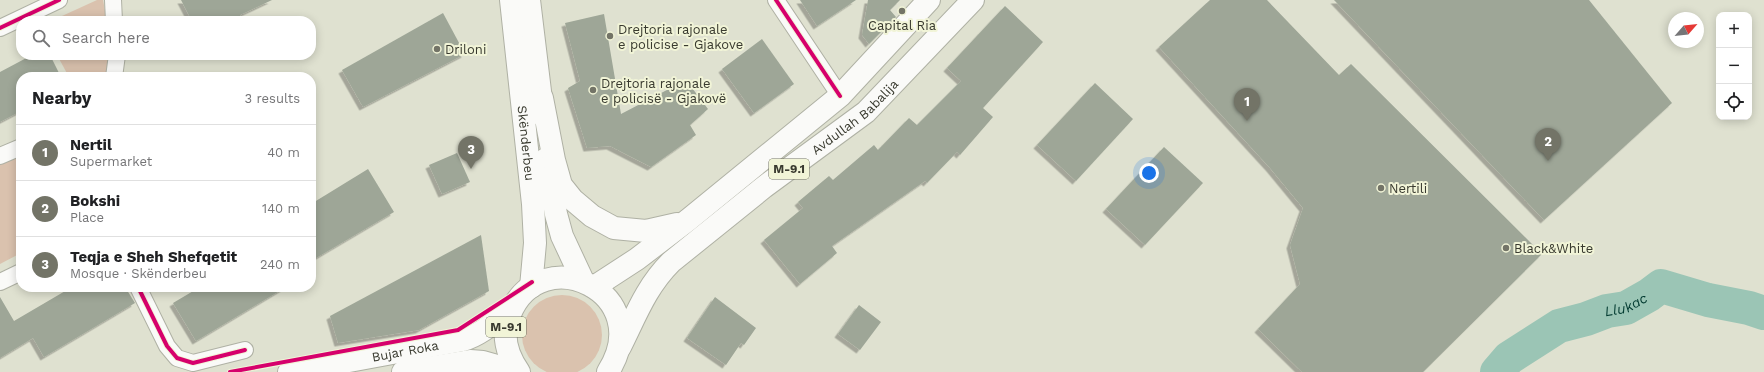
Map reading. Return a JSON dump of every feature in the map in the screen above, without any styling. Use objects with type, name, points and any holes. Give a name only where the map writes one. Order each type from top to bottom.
[{"type":"main road","name":"Skënderbeu","points":[[511,0],[534,204],[535,243],[531,287]]},
{"type":"main road","name":"Skënderbeu","points":[[529,0],[542,98],[546,152],[556,214],[562,236],[589,284]]},
{"type":"main road","name":"Avdullah Babalija","points":[[589,284],[637,259],[688,220],[840,96],[929,0]]},
{"type":"main road","name":"Avdullah Babalija","points":[[620,347],[648,290],[659,274],[671,262],[764,188],[866,112],[973,0]]},
{"type":"main road","points":[[542,98],[554,160],[561,185],[572,200],[592,216],[614,228],[646,231],[665,228],[688,220]]},
{"type":"main road","name":"M-9.1","points":[[518,372],[512,362],[506,341],[508,318],[512,308],[531,287],[543,281],[556,278],[570,278],[589,284],[605,296],[613,307],[619,320],[621,333],[620,347],[608,372]]},
{"type":"main road","name":"Bujar Roka","points":[[289,372],[474,337],[486,330],[512,308]]},
{"type":"main road","name":"Bujar Roka","points":[[403,372],[470,361],[483,362],[518,372]]},
{"type":"street","points":[[26,16],[60,0]]},
{"type":"street","points":[[113,0],[114,16]]},
{"type":"street","points":[[776,0],[840,96]]},
{"type":"street","points":[[0,28],[16,21]]},
{"type":"street","points":[[115,72],[116,60]]},
{"type":"street","points":[[0,156],[16,149]]},
{"type":"street","points":[[0,282],[16,274]]},
{"type":"street","points":[[140,292],[167,346],[177,358],[193,363],[245,350]]},
{"type":"shaded area","points":[[97,0],[103,0],[106,16],[62,16]]},
{"type":"shaded area","points":[[60,60],[109,60],[107,72],[66,72]]},
{"type":"shaded area","points":[[16,157],[16,256],[0,264],[0,165]]},
{"type":"shaded area","points":[[554,295],[570,295],[584,301],[596,313],[602,327],[602,343],[596,357],[584,369],[575,373],[549,373],[540,369],[528,357],[522,343],[522,327],[528,313],[540,301]]},
{"type":"building","points":[[181,0],[272,0],[240,16],[189,16]]},
{"type":"building","points":[[800,0],[856,0],[817,26]]},
{"type":"building","points":[[868,0],[900,0],[890,10],[896,17],[869,44],[862,35]]},
{"type":"building","name":"Nertili","points":[[1210,0],[1267,0],[1339,75],[1351,64],[1542,254],[1423,372],[1302,372],[1258,329],[1300,284],[1290,245],[1303,208],[1270,168],[1159,47]]},
{"type":"building","points":[[1334,0],[1589,0],[1672,103],[1544,220]]},
{"type":"building","points":[[1005,6],[1043,42],[983,108],[993,117],[960,155],[957,152],[927,183],[925,181],[832,246],[837,253],[800,284],[764,240],[803,208],[798,202],[829,176],[833,180],[874,145],[878,150],[909,118],[917,125],[961,81],[947,68]]},
{"type":"building","points":[[443,13],[465,54],[363,107],[342,70]]},
{"type":"building","name":"Drejtoria rajonale e policisë - Gjakovë","points":[[604,14],[621,114],[686,80],[708,109],[690,125],[696,135],[651,167],[610,146],[587,148],[568,88],[580,81],[565,23]]},
{"type":"building","points":[[762,39],[794,84],[754,113],[722,69]]},
{"type":"building","points":[[23,60],[52,60],[58,72],[16,72],[16,114],[0,122],[0,72]]},
{"type":"building","points":[[1095,83],[1133,119],[1076,181],[1037,145]]},
{"type":"building","points":[[1164,147],[1203,183],[1145,245],[1106,209]]},
{"type":"building","points":[[457,153],[470,182],[442,194],[429,165]]},
{"type":"building","points":[[368,169],[394,212],[316,258],[316,201]]},
{"type":"building","points":[[481,235],[489,291],[419,330],[338,343],[330,316]]},
{"type":"building","points":[[63,292],[128,292],[135,303],[44,357],[33,338],[0,358],[0,297],[14,321]]},
{"type":"building","points":[[192,292],[278,292],[196,341],[173,303]]},
{"type":"building","points":[[715,297],[756,328],[744,345],[741,343],[726,365],[687,338]]},
{"type":"building","points":[[859,305],[881,322],[860,350],[838,334]]},
{"type":"waterway","name":"Llukac","points":[[1497,372],[1509,358],[1559,326],[1586,319],[1607,311],[1626,308],[1649,295],[1661,286],[1708,300],[1749,308],[1764,313]]},
{"type":"cycle path","points":[[25,16],[59,0]]},
{"type":"cycle path","points":[[776,0],[840,96]]},
{"type":"cycle path","points":[[0,28],[16,20]]},
{"type":"cycle path","points":[[230,372],[458,330],[532,282]]},
{"type":"cycle path","points":[[140,292],[167,346],[177,358],[193,363],[245,350]]},
{"type":"place","name":"Capital Ria","points":[[902,11]]},
{"type":"place","name":"Drejtoria rajonale e policise - Gjakove","points":[[610,36]]},
{"type":"place","name":"Driloni","points":[[437,49]]},
{"type":"place","name":"Drejtoria rajonale e policisë - Gjakovë","points":[[593,90]]},
{"type":"place","name":"Nertil","points":[[1247,121]]},
{"type":"place","name":"Bokshi","points":[[1548,161]]},
{"type":"place","name":"Teqja e Sheh Shefqetit","points":[[471,169]]},
{"type":"place","name":"Nertili","points":[[1381,188]]},
{"type":"place","name":"Black&White","points":[[1506,248]]}]
